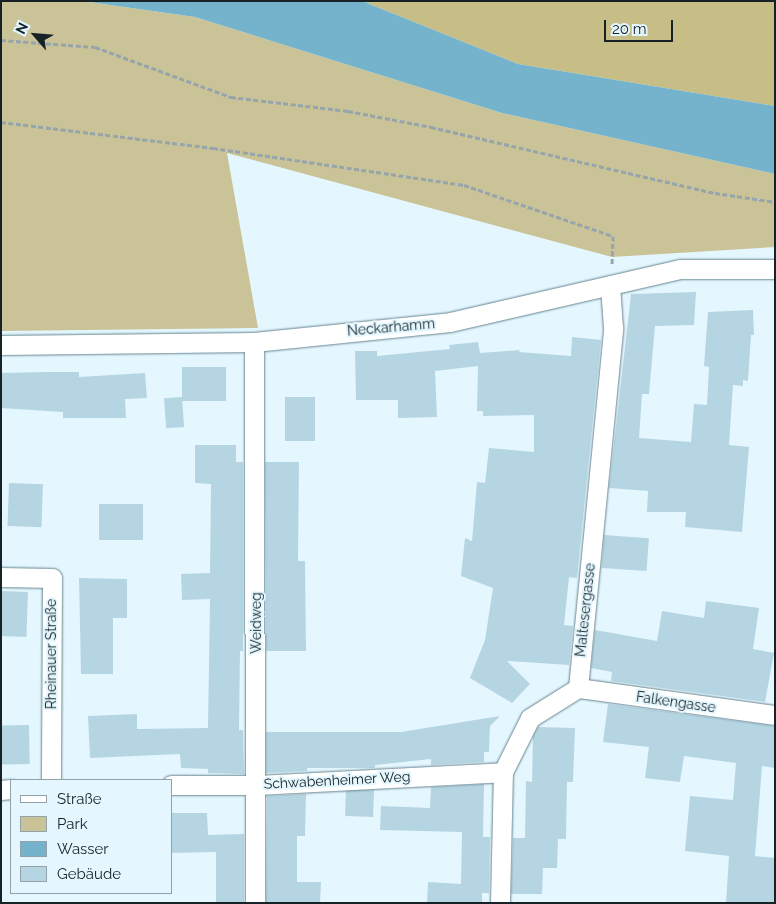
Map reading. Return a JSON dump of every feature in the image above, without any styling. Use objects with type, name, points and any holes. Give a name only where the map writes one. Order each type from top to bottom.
[{"type":"street","name":"Neckarhamm","points":[[1,345],[254,342],[450,322],[680,269],[775,269]]},
{"type":"street","name":"Maltesergasse","points":[[578,688],[613,328],[610,286]]},
{"type":"street","name":"Weidweg","points":[[254,342],[257,785],[255,903]]},
{"type":"street","name":"Rheinauer Straße","points":[[1,577],[52,578],[50,779]]},
{"type":"street","name":"Falkengasse","points":[[578,688],[775,716]]},
{"type":"street","points":[[500,903],[503,772],[530,718],[578,688]]},
{"type":"street","name":"Schwabenheimer Weg","points":[[172,785],[257,785],[503,772]]},
{"type":"path","points":[[1,40],[95,47],[232,97],[394,120],[715,193],[775,202]]},
{"type":"path","points":[[1,122],[213,148],[464,186],[613,236],[610,286]]},
{"type":"green space","points":[[1,1],[82,1],[195,17],[502,113],[775,174],[775,247],[612,257],[227,153],[258,328],[1,331]]},
{"type":"shaded area","points":[[362,1],[775,1],[775,106],[518,64]]},
{"type":"water","points":[[82,1],[362,1],[518,64],[775,106],[775,174],[502,113],[195,17]]},
{"type":"building","points":[[696,292],[694,325],[655,326],[649,394],[642,394],[639,438],[691,442],[694,404],[707,405],[709,367],[704,366],[708,312],[753,310],[754,335],[751,335],[748,381],[743,380],[743,386],[733,385],[729,445],[749,447],[742,532],[685,527],[686,512],[647,512],[648,491],[609,488],[631,294]]},
{"type":"building","points":[[572,337],[601,340],[577,578],[569,577],[564,625],[573,626],[569,665],[507,661],[530,684],[512,703],[470,678],[485,640],[493,588],[461,576],[465,538],[472,541],[477,482],[485,483],[489,448],[534,452],[534,415],[483,416],[483,411],[477,411],[478,366],[435,371],[437,417],[398,418],[398,400],[356,400],[355,351],[377,351],[377,356],[450,349],[449,345],[478,342],[480,353],[520,350],[519,352],[571,356]]},
{"type":"building","points":[[182,367],[226,367],[226,401],[182,401]]},
{"type":"building","points":[[79,372],[79,377],[145,373],[147,398],[125,399],[126,418],[63,418],[63,412],[1,408],[1,373]]},
{"type":"building","points":[[182,397],[184,427],[166,428],[164,398]]},
{"type":"building","points":[[285,397],[315,397],[315,441],[285,441]]},
{"type":"building","points":[[195,445],[236,445],[236,462],[243,462],[243,651],[240,651],[239,730],[243,730],[244,774],[208,773],[208,769],[181,768],[180,754],[90,758],[88,716],[137,714],[137,729],[208,728],[210,599],[182,600],[181,574],[210,573],[211,484],[195,483]]},
{"type":"building","points":[[265,462],[299,462],[298,561],[305,561],[306,651],[266,651]]},
{"type":"building","points":[[9,483],[43,484],[41,527],[7,526]]},
{"type":"building","points":[[99,504],[143,504],[143,540],[99,540]]},
{"type":"building","points":[[604,535],[649,538],[647,571],[602,568]]},
{"type":"building","points":[[79,578],[127,579],[127,618],[113,618],[113,674],[81,674]]},
{"type":"building","points":[[1,591],[28,592],[26,637],[1,636]]},
{"type":"building","points":[[706,601],[759,608],[753,649],[774,653],[765,702],[611,681],[612,672],[591,668],[595,630],[657,641],[662,611],[704,618]]},
{"type":"building","points":[[608,704],[775,726],[775,768],[762,766],[755,856],[775,858],[774,903],[726,903],[729,856],[685,851],[690,796],[733,800],[736,763],[684,756],[680,782],[645,778],[649,747],[603,742]]},
{"type":"building","points":[[500,716],[490,726],[489,752],[484,752],[484,762],[431,765],[431,759],[375,765],[375,768],[307,768],[307,771],[266,773],[266,732],[401,732]]},
{"type":"building","points":[[1,725],[29,725],[30,764],[2,764]]},
{"type":"building","points":[[538,727],[575,728],[573,782],[567,782],[566,839],[558,839],[557,868],[543,868],[542,894],[511,894],[513,838],[525,838],[526,781],[532,782],[533,736]]},
{"type":"building","points":[[484,784],[483,837],[490,837],[489,893],[482,893],[482,903],[427,903],[428,882],[461,884],[462,832],[380,830],[381,806],[430,808],[431,787]]},
{"type":"building","points":[[346,789],[374,790],[373,817],[345,816]]},
{"type":"building","points":[[306,794],[305,836],[297,836],[297,882],[321,882],[320,903],[266,903],[267,796]]},
{"type":"building","points":[[172,813],[207,813],[208,835],[244,834],[244,903],[216,903],[216,852],[172,853]]}]
